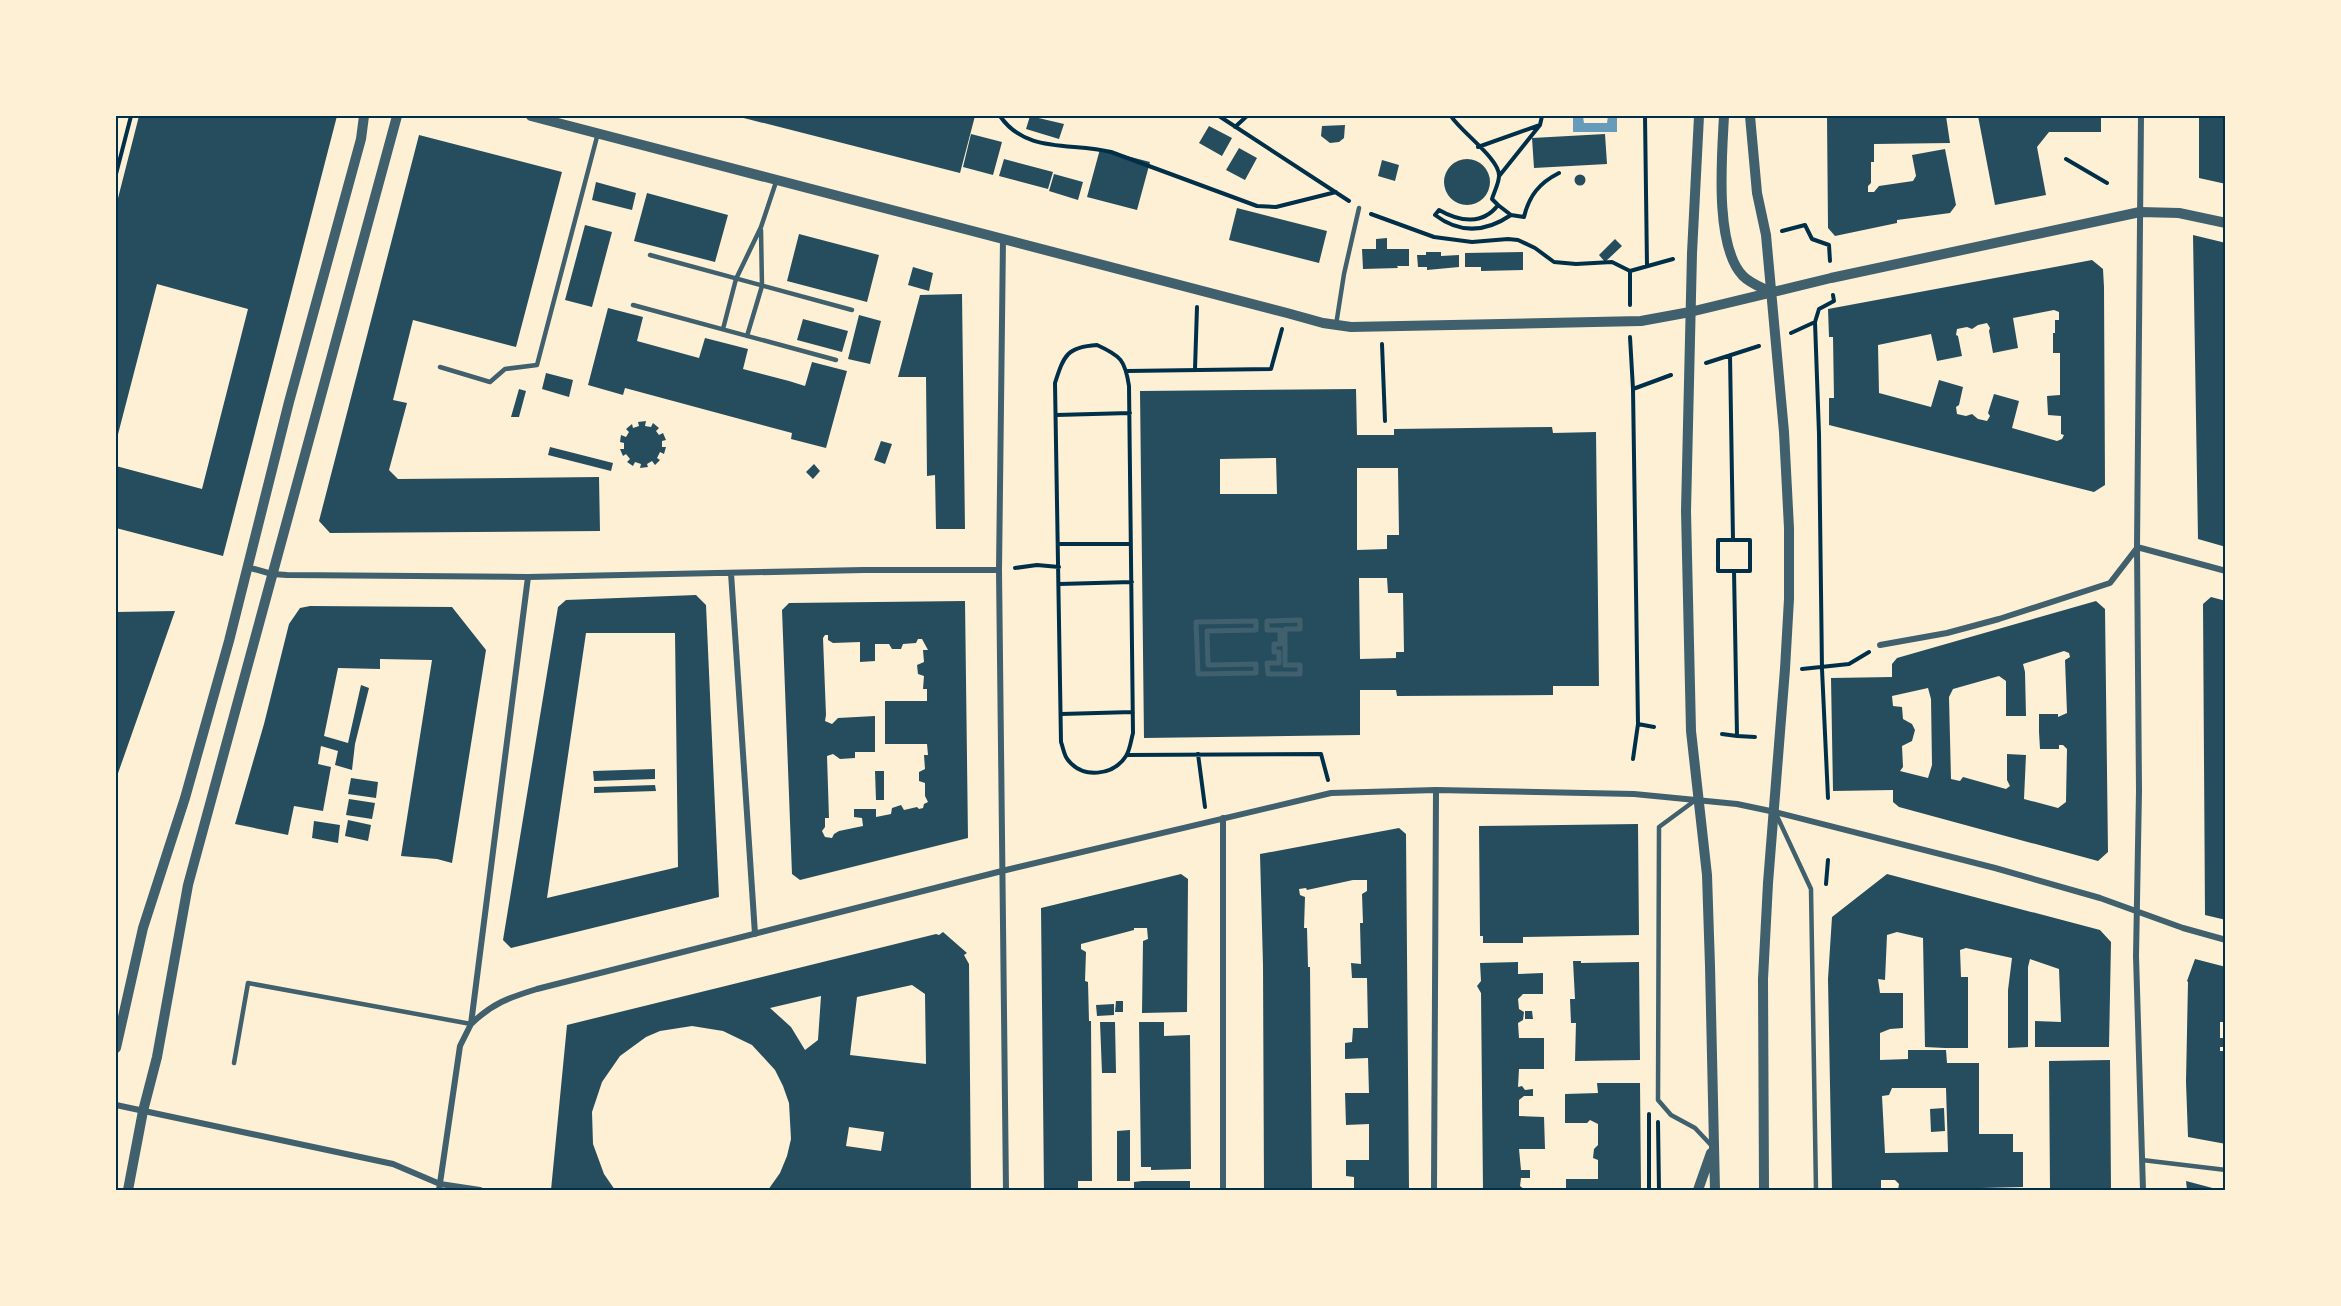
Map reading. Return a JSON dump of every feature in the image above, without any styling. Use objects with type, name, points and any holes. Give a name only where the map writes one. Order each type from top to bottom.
[{"type":"street","points":[[116,1048],[143,928],[185,798],[361,139],[364,116]]},
{"type":"street","points":[[128,1191],[143,1111],[157,1057],[188,885],[397,116]]},
{"type":"street","points":[[531,116],[1336,325],[1381,327],[1629,323],[1690,312],[1771,292],[2140,212],[2179,213],[2226,224]]},
{"type":"street","points":[[1699,116],[1690,312],[1686,511],[1691,731],[1707,887],[1715,1191]]},
{"type":"street","points":[[1724,116],[1720,188],[1729,244],[1741,274],[1749,282],[1771,292]]},
{"type":"street","points":[[1750,116],[1757,193],[1766,235],[1784,432],[1789,528],[1789,599],[1785,669],[1768,883],[1763,979],[1764,1191]]},
{"type":"street","points":[[2141,116],[2137,547],[2139,791],[2136,910],[2137,1044],[2143,1191]]},
{"type":"street","points":[[1003,238],[999,570],[1006,1191]]},
{"type":"street","points":[[2137,547],[2226,571]]},
{"type":"street","points":[[1880,645],[1967,627],[2110,583],[2137,547]]},
{"type":"street","points":[[247,567],[272,574],[528,577],[999,570]]},
{"type":"street","points":[[731,573],[755,934]]},
{"type":"street","points":[[440,1187],[460,1046],[471,1024],[528,577]]},
{"type":"street","points":[[1256,621],[1256,630],[1207,631],[1208,665],[1256,664],[1256,674],[1198,674],[1196,622],[1256,621]]},
{"type":"street","points":[[1267,621],[1300,621],[1300,629],[1285,629],[1285,639],[1286,665],[1300,665],[1300,674],[1268,674],[1267,663],[1279,663],[1279,652],[1274,652],[1274,644],[1280,644],[1280,630],[1267,630],[1267,621]]},
{"type":"street","points":[[1434,1191],[1436,790]]},
{"type":"street","points":[[471,1024],[488,1008],[508,998],[1002,871],[1206,821],[1331,794],[1436,790],[1634,794],[1697,799],[1775,812],[1995,868],[2136,910],[2183,928],[2226,940]]},
{"type":"street","points":[[1223,818],[1223,1191]]},
{"type":"street","points":[[116,1105],[393,1164],[446,1191]]},
{"type":"street","points":[[1698,1191],[1713,1147]]},
{"type":"street","points":[[440,1187],[480,1191]]},
{"type":"lane","points":[[440,367],[490,382],[505,369],[537,365],[598,133]]},
{"type":"lane","points":[[723,329],[736,279],[761,227],[777,179]]},
{"type":"lane","points":[[1336,325],[1344,274],[1359,208]]},
{"type":"lane","points":[[747,336],[762,286],[761,227]]},
{"type":"lane","points":[[650,255],[852,310]]},
{"type":"lane","points":[[633,305],[836,360]]},
{"type":"lane","points":[[1697,799],[1659,827],[1658,1100],[1671,1115],[1695,1128],[1713,1147]]},
{"type":"lane","points":[[1775,812],[1811,890],[1816,1191]]},
{"type":"lane","points":[[234,1063],[248,983],[471,1024]]},
{"type":"lane","points":[[2142,1160],[2226,1170]]},
{"type":"path","points":[[116,174],[132,116]]},
{"type":"path","points":[[1000,116],[1012,129],[1037,142],[1048,145],[1096,148],[1111,152],[1257,206],[1276,207],[1336,192]]},
{"type":"path","points":[[1220,116],[1359,208],[1385,221],[1434,237],[1472,242],[1508,238],[1518,240],[1535,248],[1554,262],[1576,264],[1612,262],[1630,271]]},
{"type":"path","points":[[1234,127],[1247,116]]},
{"type":"path","points":[[1542,116],[1540,125],[1500,176],[1492,199],[1511,215],[1524,217],[1532,194],[1541,184],[1559,173]]},
{"type":"path","points":[[1645,116],[1647,266]]},
{"type":"path","points":[[1453,117],[1491,159],[1500,176]]},
{"type":"path","points":[[1478,147],[1540,125]]},
{"type":"path","points":[[2066,159],[2107,183]]},
{"type":"path","points":[[1498,205],[1488,215],[1475,220],[1461,219],[1440,210],[1436,215],[1443,221],[1468,229],[1486,228],[1511,215]]},
{"type":"path","points":[[1195,369],[1197,289]]},
{"type":"path","points":[[1127,370],[1271,369],[1287,313]]},
{"type":"path","points":[[1633,389],[1776,341],[1815,322]]},
{"type":"path","points":[[1381,327],[1385,421]]},
{"type":"path","points":[[1097,345],[1116,354],[1127,370],[1130,413],[1133,733],[1127,755],[1116,767],[1100,774],[1081,770],[1067,759],[1061,742],[1055,383],[1062,361],[1078,346],[1097,345]]},
{"type":"path","points":[[1730,355],[1733,540]]},
{"type":"path","points":[[1631,363],[1638,724],[1633,759]]},
{"type":"path","points":[[1056,416],[1130,413]]},
{"type":"path","points":[[1718,540],[1733,540],[1750,540],[1750,571],[1718,571],[1718,540]]},
{"type":"path","points":[[1058,544],[1131,543]]},
{"type":"path","points":[[999,570],[1038,565],[1059,567]]},
{"type":"path","points":[[1734,571],[1737,736]]},
{"type":"path","points":[[1059,584],[1132,582]]},
{"type":"path","points":[[1785,669],[1822,669],[1850,664],[1880,645]]},
{"type":"path","points":[[1822,669],[1828,798]]},
{"type":"path","points":[[1061,714],[1133,712]]},
{"type":"path","points":[[1638,724],[1654,727]]},
{"type":"path","points":[[1722,734],[1755,737]]},
{"type":"path","points":[[1198,754],[1206,821]]},
{"type":"path","points":[[1127,755],[1322,754],[1331,794]]},
{"type":"path","points":[[1658,1100],[1659,1191]]},
{"type":"water","points":[[1573,116],[1583,116],[1584,123],[1607,123],[1608,116],[1617,116],[1617,132],[1573,132]]},
{"type":"building","points":[[139,116],[337,116],[223,556],[116,528],[116,466],[202,489],[248,309],[157,284],[116,442],[116,206]]},
{"type":"building","points":[[736,116],[975,116],[960,173]]},
{"type":"building","points":[[1030,116],[1064,124],[1059,139],[1026,129]]},
{"type":"building","points":[[1827,116],[1946,116],[1950,143],[1874,144],[1874,162],[1871,162],[1871,183],[1868,186],[1868,192],[1874,192],[1879,186],[1913,181],[1916,176],[1912,155],[1945,149],[1956,205],[1950,213],[1897,220],[1897,223],[1835,236],[1828,228]]},
{"type":"building","points":[[1978,116],[2101,116],[2101,132],[2049,132],[2037,147],[2046,195],[1995,205]]},
{"type":"building","points":[[2199,116],[2226,116],[2226,184],[2199,178]]},
{"type":"building","points":[[1345,125],[1344,138],[1339,142],[1330,143],[1321,136],[1322,126]]},
{"type":"building","points":[[1209,126],[1232,138],[1222,156],[1199,143]]},
{"type":"building","points":[[971,134],[1002,142],[993,175],[963,167]]},
{"type":"building","points":[[1605,134],[1607,164],[1534,168],[1532,138]]},
{"type":"building","points":[[419,135],[562,172],[516,347],[413,320],[393,400],[407,403],[389,470],[398,479],[599,477],[600,531],[330,533],[319,521]]},
{"type":"building","points":[[1239,148],[1257,158],[1245,180],[1226,170]]},
{"type":"building","points":[[1100,149],[1150,162],[1137,210],[1087,197]]},
{"type":"building","points":[[1004,159],[1053,172],[1048,189],[999,176]]},
{"type":"building","points":[[1467,159],[1483,166],[1490,182],[1483,198],[1467,205],[1451,198],[1444,182],[1451,166]]},
{"type":"building","points":[[1382,160],[1399,165],[1395,181],[1378,176]]},
{"type":"building","points":[[1054,174],[1083,182],[1078,200],[1049,191]]},
{"type":"building","points":[[1580,175],[1584,176],[1584,184],[1580,185],[1576,184],[1575,180],[1576,176]]},
{"type":"building","points":[[596,182],[636,193],[632,210],[592,200]]},
{"type":"building","points":[[647,193],[728,215],[715,262],[634,241]]},
{"type":"building","points":[[1237,208],[1327,231],[1319,263],[1229,240]]},
{"type":"building","points":[[585,225],[612,232],[592,307],[565,300]]},
{"type":"building","points":[[799,234],[879,255],[867,302],[787,281]]},
{"type":"building","points":[[2193,235],[2226,243],[2226,547],[2198,539]]},
{"type":"building","points":[[1387,238],[1387,249],[1409,249],[1409,266],[1363,269],[1362,249],[1376,249],[1376,239]]},
{"type":"building","points":[[1615,239],[1622,246],[1605,262],[1599,255]]},
{"type":"building","points":[[1426,252],[1441,252],[1441,256],[1459,255],[1459,267],[1427,270],[1427,267],[1418,267],[1417,255],[1426,255]]},
{"type":"building","points":[[1523,252],[1523,270],[1481,271],[1481,267],[1465,267],[1465,253]]},
{"type":"building","points":[[2092,260],[2103,269],[2105,485],[2094,492],[1829,425],[1829,398],[1834,398],[1833,337],[1829,337],[1828,309]],"holes":[[[2054,310],[2059,312],[2059,320],[2055,320],[2055,333],[2053,333],[2053,353],[2060,353],[2060,395],[2047,396],[2048,415],[2061,416],[2061,434],[2064,435],[2062,439],[2057,441],[2012,428],[2019,401],[1994,394],[1987,421],[1978,419],[1972,414],[1966,416],[1957,414],[1956,407],[1959,405],[1963,387],[1939,380],[1931,407],[1879,393],[1878,345],[1931,334],[1937,361],[1962,356],[1956,335],[1957,329],[1967,327],[1972,329],[1987,323],[1990,328],[1993,353],[2018,348],[2013,318]]]},
{"type":"building","points":[[913,267],[933,273],[929,291],[908,285]]},
{"type":"building","points":[[962,294],[965,529],[936,529],[935,475],[927,476],[926,377],[898,377],[920,295]]},
{"type":"building","points":[[608,308],[643,317],[637,341],[699,358],[705,338],[748,349],[743,369],[805,386],[812,362],[847,371],[826,448],[791,439],[792,433],[625,388],[623,395],[588,385]]},
{"type":"building","points":[[859,315],[881,321],[870,364],[848,359]]},
{"type":"building","points":[[803,319],[848,331],[842,352],[797,340]]},
{"type":"building","points":[[546,373],[573,380],[569,397],[542,389]]},
{"type":"building","points":[[519,389],[526,391],[519,417],[511,417]]},
{"type":"building","points":[[1356,389],[1357,435],[1394,435],[1394,429],[1552,427],[1553,433],[1596,432],[1599,686],[1553,686],[1553,695],[1397,696],[1396,690],[1360,690],[1360,735],[1144,738],[1140,391]],"holes":[[[1276,458],[1277,494],[1220,494],[1220,459]],[[1357,468],[1398,468],[1399,535],[1387,535],[1387,549],[1357,550]],[[1359,578],[1387,578],[1388,593],[1403,593],[1404,652],[1396,652],[1396,658],[1360,659]]]},
{"type":"building","points":[[646,421],[645,426],[651,427],[653,423],[659,428],[656,431],[659,435],[663,433],[666,440],[662,441],[662,447],[666,447],[664,454],[660,452],[657,458],[660,460],[655,465],[652,461],[647,464],[648,467],[640,468],[641,464],[635,462],[633,466],[627,462],[630,459],[626,454],[623,456],[620,449],[624,449],[624,443],[620,442],[621,435],[626,437],[629,432],[626,429],[632,424],[633,428],[639,426],[638,422]]},
{"type":"building","points":[[881,441],[892,444],[885,464],[874,460]]},
{"type":"building","points":[[550,447],[613,463],[611,471],[548,455]]},
{"type":"building","points":[[814,464],[820,471],[813,479],[806,472]]},
{"type":"building","points":[[696,595],[706,605],[719,897],[511,948],[503,940],[558,607],[566,600]],"holes":[[[586,633],[675,633],[678,867],[547,898]]]},
{"type":"building","points":[[2211,597],[2226,601],[2226,920],[2205,915],[2203,604]]},
{"type":"building","points":[[965,601],[968,838],[800,880],[792,874],[782,610],[789,603]],"holes":[[[828,635],[828,640],[833,643],[860,642],[860,662],[875,661],[875,644],[889,644],[892,649],[901,649],[903,644],[916,643],[918,639],[922,639],[928,650],[923,650],[924,662],[917,665],[918,674],[924,676],[923,689],[927,689],[927,701],[885,701],[885,744],[927,744],[928,755],[924,755],[925,769],[919,772],[919,781],[925,783],[925,796],[928,802],[919,809],[917,807],[904,810],[901,805],[892,808],[891,814],[876,817],[876,809],[854,809],[854,817],[862,818],[863,826],[839,831],[832,838],[825,837],[822,831],[825,827],[825,818],[829,818],[827,756],[833,754],[840,759],[855,758],[855,752],[875,752],[875,716],[838,718],[832,724],[825,721],[823,638]]]},
{"type":"building","points":[[2096,601],[2105,609],[2108,852],[2098,861],[1899,807],[1893,802],[1893,790],[1833,791],[1831,678],[1892,677],[1892,664],[1897,658]],"holes":[[[2064,651],[2069,653],[2070,657],[2065,660],[2067,713],[2058,717],[2058,714],[2039,714],[2039,732],[2040,749],[2059,749],[2059,745],[2067,749],[2066,802],[2058,808],[2024,799],[2026,755],[2007,754],[2007,780],[2010,786],[2006,789],[1963,777],[1960,781],[1951,779],[1949,697],[1953,689],[1999,676],[2006,681],[2006,716],[2026,716],[2023,664]],[[1928,688],[1931,699],[1932,765],[1928,778],[1900,771],[1903,767],[1902,746],[1912,741],[1915,730],[1912,724],[1903,719],[1902,707],[1893,706],[1892,696]]]},
{"type":"building","points":[[310,606],[452,607],[486,650],[452,863],[437,859],[401,856],[432,660],[380,659],[380,669],[338,668],[324,736],[348,743],[361,685],[369,688],[355,744],[352,770],[335,765],[338,751],[321,746],[318,764],[331,767],[323,811],[294,806],[288,835],[235,824],[264,724],[289,624],[300,608]]},
{"type":"building","points":[[175,611],[116,779],[116,612]]},
{"type":"building","points":[[655,769],[655,779],[594,781],[593,771]]},
{"type":"building","points":[[875,771],[884,771],[884,800],[876,800]]},
{"type":"building","points":[[351,778],[378,782],[376,798],[348,794]]},
{"type":"building","points":[[655,785],[656,791],[594,793],[594,787]]},
{"type":"building","points":[[349,799],[375,803],[372,819],[346,815]]},
{"type":"building","points":[[348,820],[371,825],[368,841],[345,836]]},
{"type":"building","points":[[314,821],[340,825],[338,843],[312,838]]},
{"type":"building","points":[[1638,824],[1639,935],[1523,937],[1523,943],[1483,943],[1483,936],[1480,936],[1479,826]]},
{"type":"building","points":[[1399,828],[1406,834],[1409,1190],[1354,1190],[1354,1177],[1346,1176],[1346,1160],[1369,1160],[1369,1124],[1346,1125],[1345,1093],[1369,1093],[1368,1058],[1345,1059],[1345,1043],[1352,1042],[1353,1028],[1368,1028],[1367,978],[1352,978],[1351,963],[1361,964],[1362,894],[1367,891],[1367,880],[1353,880],[1307,890],[1306,888],[1299,889],[1300,895],[1305,897],[1304,928],[1307,928],[1308,967],[1310,967],[1312,1190],[1264,1190],[1260,854]]},
{"type":"building","points":[[1181,874],[1188,879],[1187,1012],[1142,1013],[1143,941],[1148,939],[1147,928],[1134,928],[1134,930],[1081,944],[1081,949],[1086,952],[1085,981],[1088,982],[1089,1021],[1091,1021],[1092,1181],[1078,1181],[1078,1190],[1044,1190],[1041,908]]},
{"type":"building","points":[[1887,874],[2100,930],[2111,942],[2109,1047],[2035,1047],[2035,1021],[2061,1022],[2059,969],[2030,959],[2028,967],[2028,1047],[2008,1048],[2008,990],[2012,958],[1966,948],[1960,950],[1961,977],[1968,977],[1968,1048],[1945,1048],[1925,1047],[1923,938],[1897,932],[1887,935],[1885,980],[1878,979],[1880,993],[1903,993],[1903,1028],[1880,1033],[1880,1060],[1908,1059],[1908,1050],[1946,1050],[1947,1063],[1979,1063],[1979,1134],[2013,1134],[2013,1152],[2023,1152],[2023,1187],[1898,1190],[1899,1184],[1895,1180],[1881,1180],[1881,1190],[1832,1190],[1828,979],[1832,917]],"holes":[[[1892,1088],[1946,1088],[1948,1152],[1885,1153],[1882,1096],[1889,1095]]]},
{"type":"building","points":[[943,932],[967,953],[964,955],[969,964],[971,1190],[768,1190],[780,1173],[791,1139],[789,1103],[783,1086],[775,1070],[752,1045],[723,1031],[692,1026],[660,1031],[646,1037],[620,1056],[602,1082],[592,1112],[593,1144],[604,1174],[615,1190],[551,1190],[567,1025],[939,935]],"holes":[[[912,985],[925,994],[926,1064],[850,1055],[857,997]],[[821,996],[818,1040],[805,1050],[791,1027],[770,1008]],[[849,1127],[884,1132],[881,1151],[846,1146]]]},
{"type":"building","points":[[2195,959],[2226,967],[2226,1022],[2220,1022],[2220,1038],[2226,1038],[2226,1047],[2220,1047],[2220,1051],[2226,1051],[2226,1144],[2188,1137],[2187,981]]},
{"type":"building","points":[[1573,961],[1581,961],[1581,963],[1639,962],[1640,1060],[1575,1061],[1576,1023],[1571,1023],[1570,999],[1575,999]]},
{"type":"building","points":[[1518,962],[1518,974],[1543,973],[1543,994],[1523,994],[1518,999],[1519,1009],[1524,1012],[1523,1020],[1518,1023],[1519,1038],[1544,1038],[1544,1069],[1519,1069],[1518,1087],[1522,1086],[1525,1090],[1533,1089],[1533,1096],[1524,1096],[1519,1100],[1519,1116],[1544,1117],[1545,1149],[1519,1149],[1521,1170],[1530,1170],[1530,1178],[1521,1178],[1520,1186],[1525,1190],[1483,1190],[1481,993],[1477,986],[1481,981],[1480,963]]},
{"type":"building","points":[[1116,1001],[1123,1001],[1123,1012],[1115,1012]]},
{"type":"building","points":[[1114,1004],[1114,1015],[1097,1016],[1096,1005]]},
{"type":"building","points":[[1525,1011],[1532,1011],[1533,1019],[1525,1019]]},
{"type":"building","points":[[1100,1022],[1115,1022],[1116,1073],[1102,1073]]},
{"type":"building","points":[[1139,1022],[1164,1022],[1164,1036],[1190,1035],[1191,1169],[1151,1170],[1151,1167],[1141,1167]]},
{"type":"building","points":[[2110,1060],[2111,1190],[2050,1190],[2049,1061]]},
{"type":"building","points":[[1597,1083],[1640,1083],[1641,1190],[1566,1190],[1566,1179],[1598,1179],[1598,1160],[1593,1158],[1594,1149],[1598,1145],[1598,1124],[1590,1120],[1587,1123],[1565,1123],[1565,1094],[1598,1093]]},
{"type":"building","points":[[1944,1108],[1945,1131],[1931,1132],[1930,1109]]},
{"type":"building","points":[[1130,1130],[1130,1181],[1117,1181],[1117,1131]]},
{"type":"building","points":[[1190,1181],[1190,1190],[1134,1190],[1134,1182]]},
{"type":"building","points":[[2186,1181],[2220,1190],[2187,1190]]}]
